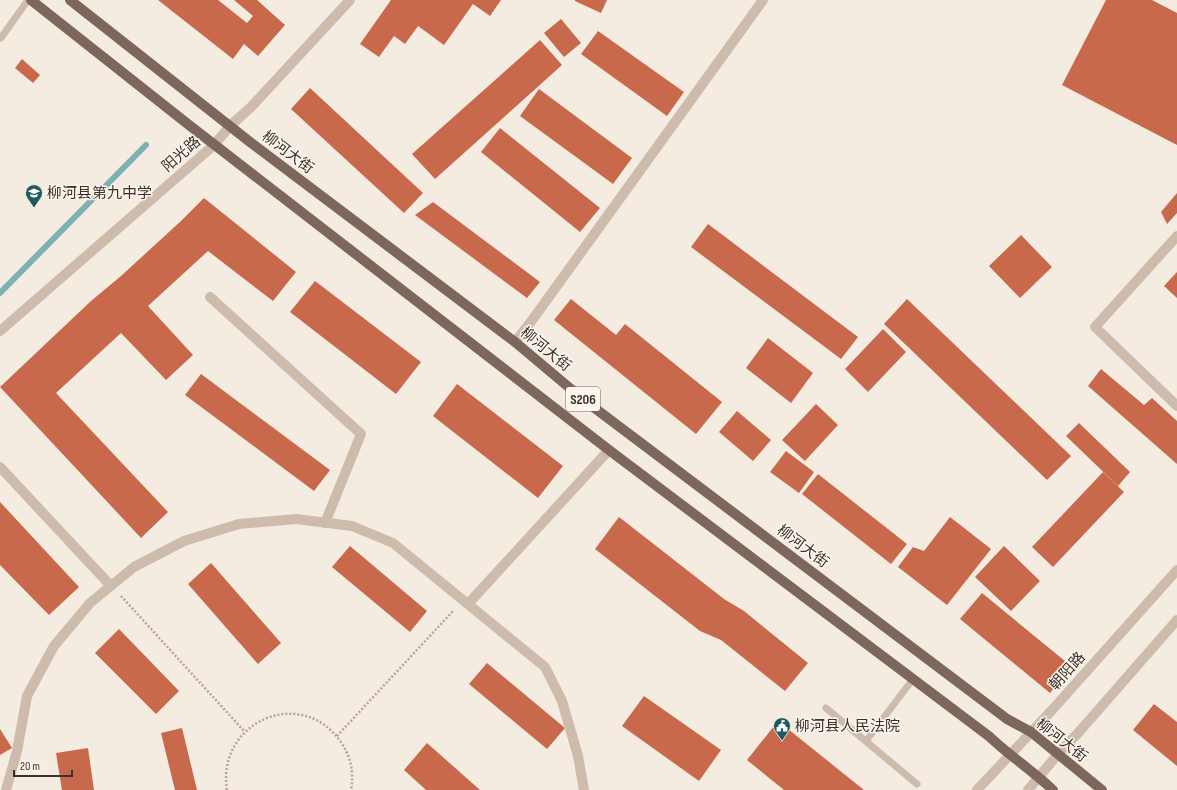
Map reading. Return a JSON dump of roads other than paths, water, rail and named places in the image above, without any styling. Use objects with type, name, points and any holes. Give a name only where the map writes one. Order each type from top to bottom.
[{"type":"main road","name":"S206","points":[[30,0],[214,145],[609,450],[990,737],[1009,755],[1039,777],[1053,790]]},
{"type":"main road","name":"柳河大街","points":[[70,0],[230,126],[515,342],[584,400],[1007,720],[1030,732],[1102,790]]},
{"type":"street","name":"阳光路","points":[[0,331],[214,145],[230,126],[251,108],[350,0]]},
{"type":"street","points":[[515,342],[763,0]]},
{"type":"street","points":[[1177,236],[1095,327],[1177,406]]},
{"type":"street","points":[[210,297],[361,434],[324,522]]},
{"type":"street","points":[[466,602],[609,450]]},
{"type":"street","points":[[0,467],[111,586]]},
{"type":"street","points":[[6,790],[17,751],[27,696],[54,646],[90,603],[134,567],[184,540],[239,524],[296,519],[352,526],[393,544],[545,667],[562,702],[578,756],[584,790]]},
{"type":"street","name":"朝阳路","points":[[977,790],[1053,709],[1177,570]]},
{"type":"street","points":[[1028,790],[1177,620]]},
{"type":"lane","points":[[1,38],[30,0]]},
{"type":"lane","points":[[866,741],[913,679]]},
{"type":"lane","points":[[826,708],[917,784]]},
{"type":"waterway","points":[[0,293],[146,145]]},
{"type":"place","name":"柳河县第九中学","points":[[34,208]]},
{"type":"place","name":"柳河县人民法院","points":[[782,741]]}]
